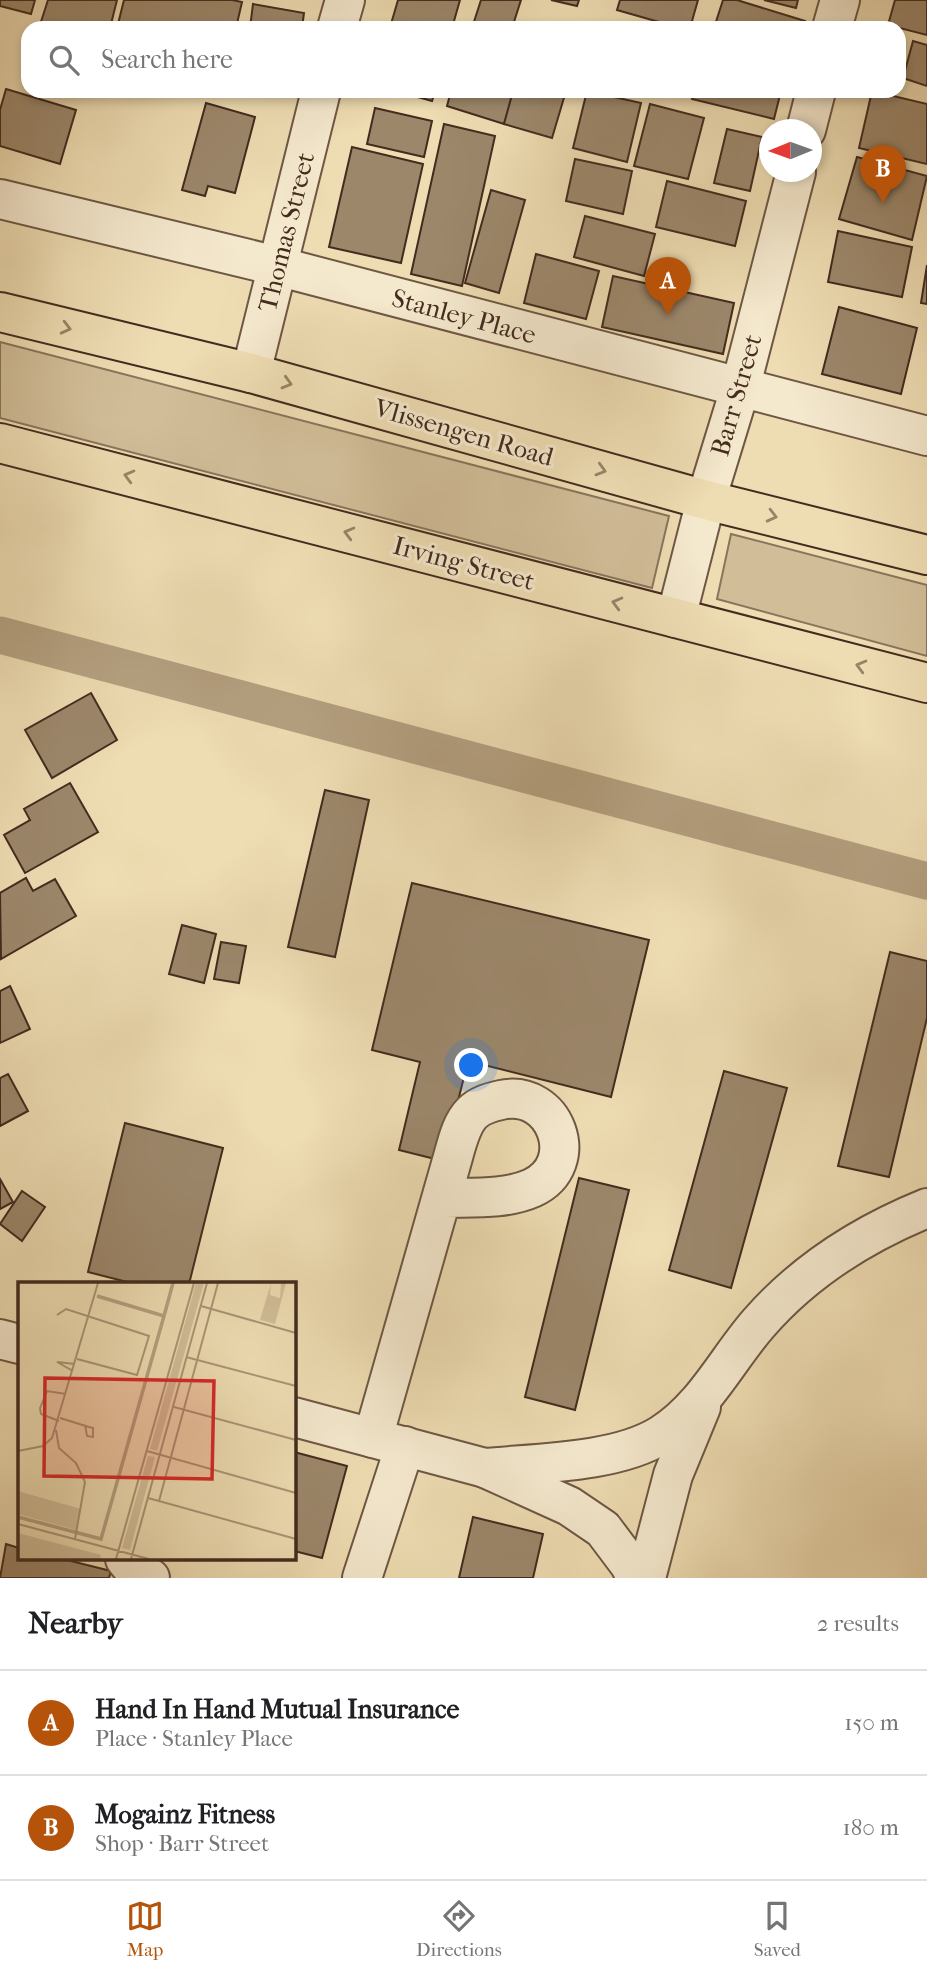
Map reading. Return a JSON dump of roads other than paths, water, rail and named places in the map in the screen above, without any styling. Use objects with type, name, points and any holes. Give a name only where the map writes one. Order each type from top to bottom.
[{"type":"main road","name":"Vlissengen Road","points":[[0,312],[251,373],[706,500],[927,555]]},
{"type":"main road","name":"Irving Street","points":[[0,443],[927,683]]},
{"type":"street","points":[[339,21],[345,0]]},
{"type":"street","points":[[834,21],[839,0]]},
{"type":"street","name":"Thomas Street","points":[[251,373],[319,98]]},
{"type":"street","points":[[809,119],[814,98]]},
{"type":"street","name":"Barr Street","points":[[676,618],[706,500],[740,389],[793,182]]},
{"type":"street","name":"Stanley Place","points":[[0,199],[276,266],[927,436]]},
{"type":"street","points":[[362,1578],[442,1198]]},
{"type":"street","points":[[485,1468],[583,1458],[634,1447],[660,1436],[687,1416],[760,1322],[800,1282],[852,1244],[927,1208]]},
{"type":"street","points":[[0,1339],[18,1344]]},
{"type":"street","points":[[646,1578],[673,1475],[712,1385]]},
{"type":"street","points":[[296,1418],[485,1468],[569,1506],[603,1529],[630,1564],[636,1578]]},
{"type":"street","points":[[126,1560],[134,1570],[150,1578]]},
{"type":"waterway","points":[[0,635],[927,881]]},
{"type":"place","name":"Mogainz Fitness","points":[[883,203]]},
{"type":"place","name":"Hand In Hand Mutual Insurance","points":[[668,315]]}]
